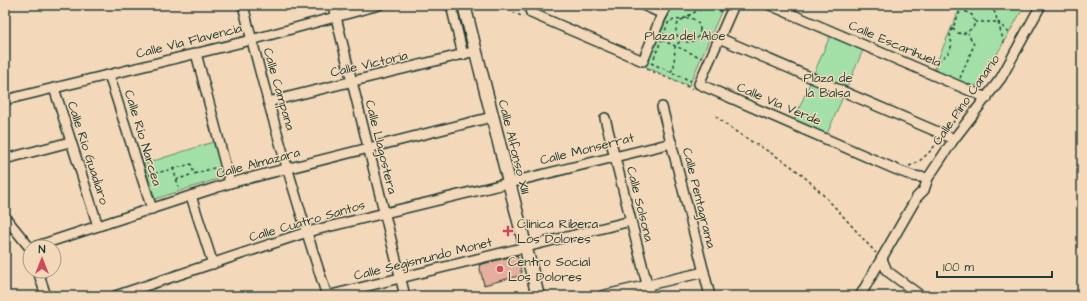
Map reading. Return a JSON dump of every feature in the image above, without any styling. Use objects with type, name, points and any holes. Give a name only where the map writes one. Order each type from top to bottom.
[{"type":"main road","name":"Calle Alfonso XIII","points":[[463,6],[538,296]]},
{"type":"street","name":"Calle Campana","points":[[243,5],[268,102],[306,232],[327,296]]},
{"type":"street","name":"Calle Llagostera","points":[[333,5],[405,296]]},
{"type":"street","name":"Calle Vía Flavencia","points":[[5,100],[251,40],[380,5]]},
{"type":"street","points":[[451,5],[463,55]]},
{"type":"street","points":[[530,9],[643,61],[665,9],[643,5]]},
{"type":"street","name":"Calle Vía Verde","points":[[734,5],[699,84],[912,176],[928,178]]},
{"type":"street","name":"Calle Escarihuela","points":[[770,5],[987,98]]},
{"type":"street","name":"Calle Pino Canario","points":[[860,296],[917,197],[924,190],[928,178],[954,139],[1001,78],[1041,5]]},
{"type":"street","points":[[719,38],[954,139]]},
{"type":"street","name":"Calle Victoria","points":[[268,102],[476,52]]},
{"type":"street","points":[[196,53],[230,183]]},
{"type":"street","name":"Calle Río Narcea","points":[[109,75],[152,209]]},
{"type":"street","name":"Calle Río Guadiaro","points":[[54,88],[98,226]]},
{"type":"street","name":"Calle Pentagrama","points":[[662,107],[710,296]]},
{"type":"street","name":"Calle Almazara","points":[[58,239],[230,183],[492,117]]},
{"type":"street","name":"Calle Solsona","points":[[604,118],[650,296]]},
{"type":"street","points":[[5,159],[70,142]]},
{"type":"street","name":"Calle Monserrat","points":[[509,182],[672,143]]},
{"type":"street","name":"Calle Cuatro Santos","points":[[115,296],[306,232],[509,182]]},
{"type":"street","points":[[187,197],[213,264]]},
{"type":"street","points":[[5,217],[23,239]]},
{"type":"street","name":"Calle Segismundo Monet","points":[[327,296],[631,221]]},
{"type":"street","points":[[882,259],[887,271],[921,296]]},
{"type":"street","points":[[874,271],[887,271]]},
{"type":"street","points":[[601,296],[647,284],[704,272]]},
{"type":"street","points":[[41,279],[46,296]]},
{"type":"path","points":[[648,69],[662,40],[669,21],[683,19],[691,18],[698,23],[698,36],[690,41],[682,40],[677,35],[676,27],[683,19],[708,5]]},
{"type":"path","points":[[936,69],[939,61],[948,53],[952,45],[950,34],[963,5]]},
{"type":"path","points":[[992,5],[1004,42]]},
{"type":"path","points":[[952,29],[958,34],[968,33],[973,28],[975,22],[972,15],[961,9]]},
{"type":"path","points":[[721,19],[724,12]]},
{"type":"path","points":[[975,22],[998,22],[1009,33]]},
{"type":"path","points":[[960,79],[974,45],[968,33]]},
{"type":"path","points":[[662,40],[703,58],[700,64]]},
{"type":"path","points":[[671,72],[674,66],[675,46],[682,40]]},
{"type":"path","points":[[651,64],[693,82]]},
{"type":"path","points":[[954,77],[965,82]]},
{"type":"path","points":[[895,169],[897,166],[905,167],[916,164],[928,154],[974,92]]},
{"type":"path","points":[[716,116],[731,130],[769,151],[802,175],[882,259]]},
{"type":"path","points":[[176,180],[224,163]]},
{"type":"path","points":[[141,178],[191,164],[194,174]]},
{"type":"path","points":[[173,168],[176,180],[187,197]]},
{"type":"green space","name":"Plaza del Aloe","points":[[673,5],[724,5],[689,86],[646,67]]},
{"type":"green space","points":[[961,5],[1025,5],[985,75],[974,88],[933,71]]},
{"type":"green space","name":"Plaza de la Balsa","points":[[830,36],[863,50],[827,134],[794,120]]},
{"type":"green space","points":[[213,142],[224,177],[155,199],[144,164]]},
{"type":"building","name":"Centro Social Los Dolores","points":[[517,255],[522,275],[484,285],[479,265]]},
{"type":"place","name":"Clínica Ribera Los Dolores","points":[[508,231]]},
{"type":"place","name":"Centro Social Los Dolores","points":[[500,269]]}]
